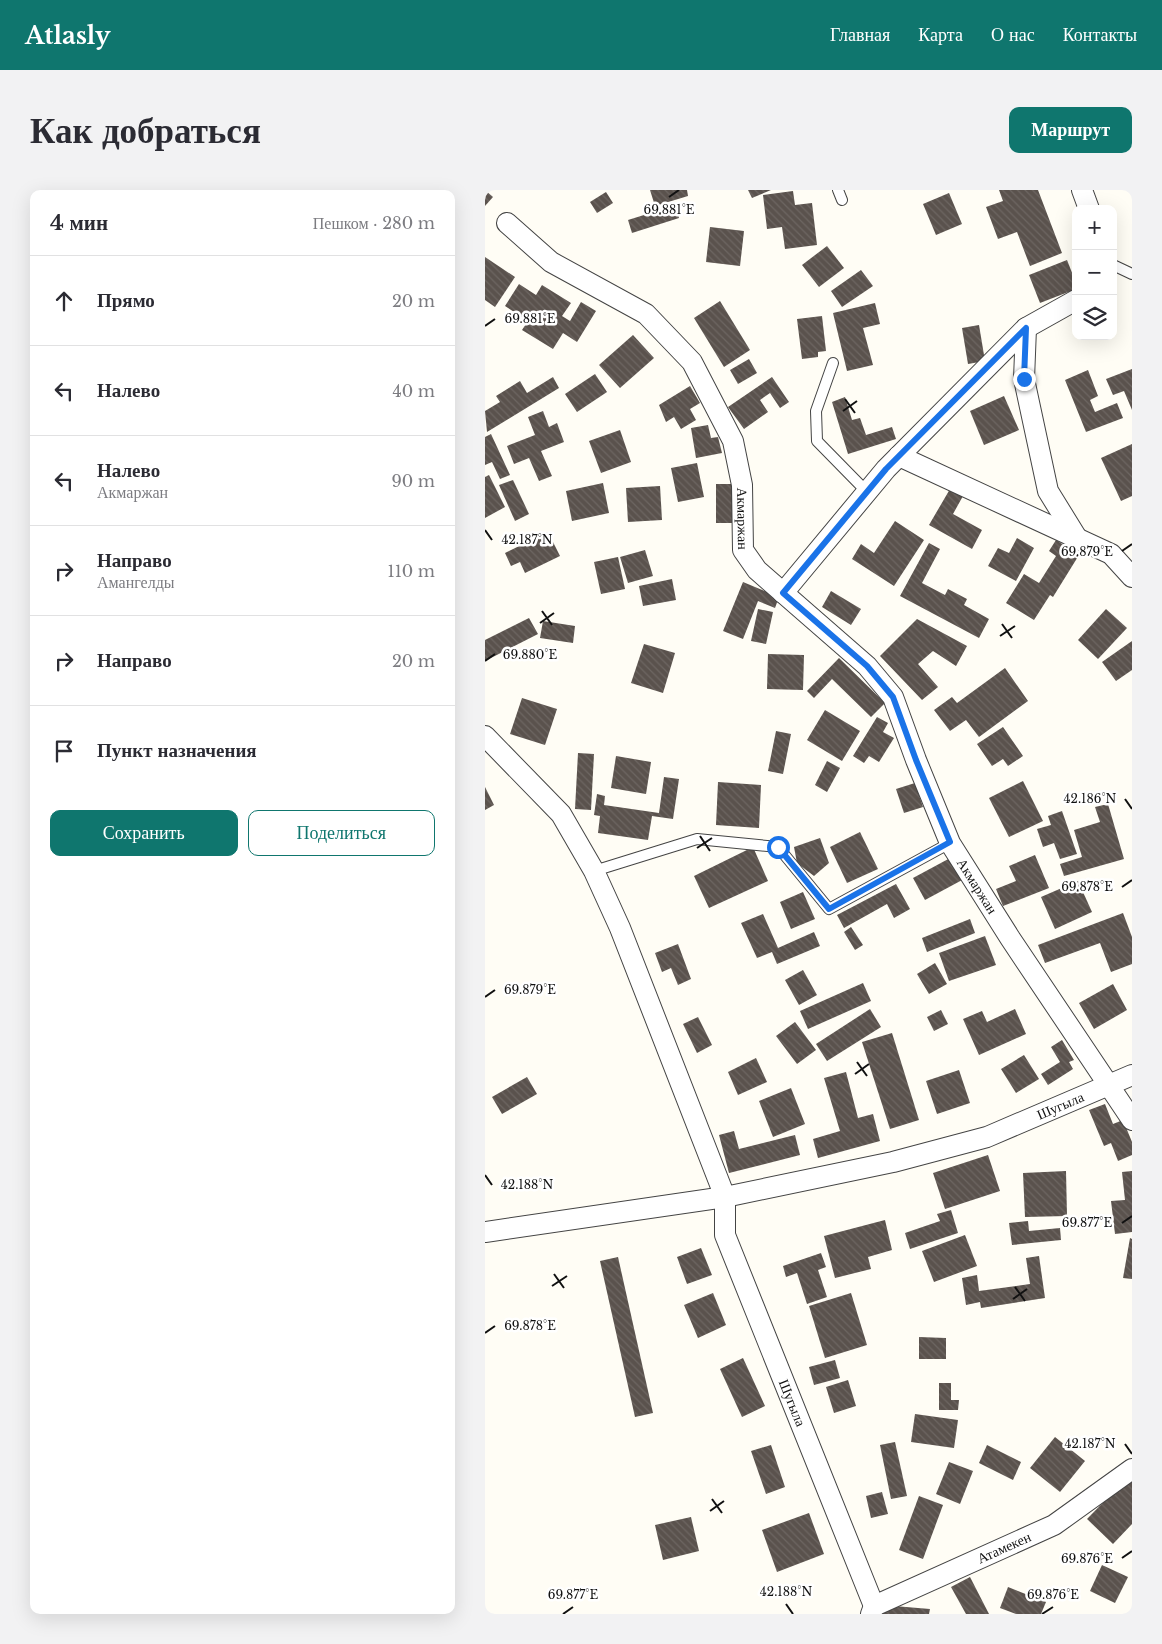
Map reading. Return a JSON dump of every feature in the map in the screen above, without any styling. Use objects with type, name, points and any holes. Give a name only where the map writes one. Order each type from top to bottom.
[{"type":"street","points":[[1082,190],[1088,205]]},
{"type":"street","name":"Акмаржан","points":[[507,223],[551,262],[646,314],[692,362],[733,441],[742,485],[743,550],[757,570],[867,666],[893,697],[916,760],[950,842],[1010,938],[1132,1120]]},
{"type":"street","points":[[783,593],[899,456],[1026,328],[1072,302]]},
{"type":"street","points":[[1026,328],[1024,379],[1048,491],[1077,538]]},
{"type":"street","points":[[899,456],[1111,554],[1132,577]]},
{"type":"street","points":[[485,736],[561,814],[594,871],[620,928],[725,1196]]},
{"type":"street","name":"Шугыла","points":[[485,1232],[725,1196],[893,1162],[987,1137],[1107,1084],[1132,1075]]},
{"type":"street","name":"Шугыла","points":[[725,1196],[725,1234],[872,1610]]},
{"type":"street","name":"Атамекен","points":[[872,1610],[1055,1525],[1132,1469]]},
{"type":"lane","points":[[838,190],[842,200]]},
{"type":"lane","points":[[1117,267],[1132,274]]},
{"type":"lane","points":[[833,363],[816,411],[817,441],[867,492]]},
{"type":"lane","points":[[594,871],[697,839],[778,847],[829,909],[950,842]]},
{"type":"building","points":[[485,190],[493,197],[485,206]]},
{"type":"building","points":[[650,190],[687,190],[688,196],[655,206]]},
{"type":"building","points":[[748,190],[771,190],[752,198]]},
{"type":"building","points":[[999,190],[1038,190],[1062,253],[1030,266],[1017,232],[998,239],[986,207],[1003,201]]},
{"type":"building","points":[[793,191],[795,205],[812,203],[817,245],[785,249],[782,227],[767,229],[763,195]]},
{"type":"building","points":[[606,192],[613,203],[597,213],[590,202]]},
{"type":"building","points":[[949,193],[962,224],[936,235],[923,204]]},
{"type":"building","points":[[676,205],[679,218],[632,233],[628,220]]},
{"type":"building","points":[[710,227],[744,231],[740,266],[706,262]]},
{"type":"building","points":[[827,246],[844,268],[819,287],[802,265]]},
{"type":"building","points":[[485,257],[515,277],[495,307],[485,300]]},
{"type":"building","points":[[1067,260],[1072,273],[1072,291],[1040,303],[1029,275]]},
{"type":"building","points":[[861,270],[873,286],[842,307],[831,291]]},
{"type":"building","points":[[519,284],[536,295],[542,285],[571,303],[562,316],[570,321],[581,302],[596,311],[577,342],[563,333],[553,349],[522,330],[528,321],[505,306]]},
{"type":"building","points":[[720,301],[750,350],[724,367],[694,318]]},
{"type":"building","points":[[875,303],[880,324],[863,328],[873,365],[847,371],[833,313]]},
{"type":"building","points":[[822,316],[826,351],[818,352],[818,357],[802,359],[797,319]]},
{"type":"building","points":[[979,325],[985,361],[968,364],[962,328]]},
{"type":"building","points":[[633,335],[654,358],[620,388],[599,365]]},
{"type":"building","points":[[749,359],[757,373],[738,384],[730,370]]},
{"type":"building","points":[[1132,369],[1132,410],[1124,391],[1113,395],[1106,379]]},
{"type":"building","points":[[1088,370],[1098,396],[1090,400],[1095,412],[1117,403],[1123,418],[1086,432],[1065,380]]},
{"type":"building","points":[[595,374],[607,392],[577,412],[565,394]]},
{"type":"building","points":[[553,377],[559,388],[487,432],[485,411],[500,402],[496,396],[520,381],[527,393]]},
{"type":"building","points":[[772,377],[789,402],[780,408],[770,393],[760,400],[768,412],[744,429],[728,407]]},
{"type":"building","points":[[690,386],[700,403],[690,409],[696,420],[681,429],[674,417],[666,422],[659,405]]},
{"type":"building","points":[[1004,396],[1019,430],[984,445],[970,411]]},
{"type":"building","points":[[845,397],[852,420],[860,418],[866,435],[892,427],[896,439],[848,454],[832,402]]},
{"type":"building","points":[[543,411],[549,427],[557,423],[564,442],[541,451],[552,476],[539,481],[529,458],[514,464],[507,446],[535,435],[528,417]]},
{"type":"building","points":[[708,425],[711,438],[718,437],[722,453],[696,458],[691,428]]},
{"type":"building","points":[[620,430],[631,462],[601,473],[589,441]]},
{"type":"building","points":[[491,434],[510,475],[500,479],[492,462],[485,465],[485,437]]},
{"type":"building","points":[[1132,444],[1132,496],[1121,501],[1101,458]]},
{"type":"building","points":[[697,463],[704,497],[678,502],[671,468]]},
{"type":"building","points":[[489,475],[505,507],[485,518],[485,477]]},
{"type":"building","points":[[513,480],[529,514],[515,521],[499,485]]},
{"type":"building","points":[[603,483],[609,513],[572,521],[566,491]]},
{"type":"building","points":[[716,484],[735,484],[735,523],[716,523]]},
{"type":"building","points":[[660,486],[662,520],[628,522],[626,488]]},
{"type":"building","points":[[950,489],[963,496],[953,514],[982,530],[972,549],[929,525]]},
{"type":"building","points":[[895,521],[924,540],[894,586],[852,559],[861,544],[874,553]]},
{"type":"building","points":[[548,532],[560,556],[525,573],[520,562],[511,566],[505,553]]},
{"type":"building","points":[[1017,538],[1034,548],[1016,581],[988,566],[998,548],[1009,553]]},
{"type":"building","points":[[1056,540],[1079,555],[1053,597],[1050,595],[1034,620],[1006,603],[1024,574],[1039,583],[1056,556],[1049,551]]},
{"type":"building","points":[[929,543],[940,549],[922,583],[945,595],[948,589],[967,599],[964,605],[989,619],[979,638],[900,596]]},
{"type":"building","points":[[645,550],[653,576],[628,583],[620,557]]},
{"type":"building","points":[[618,557],[625,589],[601,594],[594,562]]},
{"type":"building","points":[[672,579],[676,600],[643,606],[639,586]]},
{"type":"building","points":[[743,582],[779,597],[775,608],[758,601],[743,639],[723,631]]},
{"type":"building","points":[[831,591],[861,609],[851,625],[822,607]]},
{"type":"building","points":[[758,609],[773,612],[766,644],[751,641]]},
{"type":"building","points":[[1106,609],[1127,628],[1098,659],[1078,640]]},
{"type":"building","points":[[529,618],[538,634],[485,661],[485,640]]},
{"type":"building","points":[[917,619],[967,646],[956,666],[933,651],[918,664],[938,687],[922,700],[880,656]]},
{"type":"building","points":[[543,621],[575,626],[573,643],[540,638]]},
{"type":"building","points":[[1132,641],[1132,670],[1116,681],[1102,662]]},
{"type":"building","points":[[644,644],[675,653],[663,693],[631,683]]},
{"type":"building","points":[[768,654],[804,655],[803,690],[767,689]]},
{"type":"building","points":[[839,658],[885,703],[871,717],[832,679],[814,698],[807,691]]},
{"type":"building","points":[[1005,668],[1028,701],[979,737],[966,720],[950,731],[934,710],[952,697],[957,703]]},
{"type":"building","points":[[522,698],[557,709],[545,745],[510,734]]},
{"type":"building","points":[[825,710],[860,731],[842,761],[807,740]]},
{"type":"building","points":[[877,717],[888,723],[883,732],[894,738],[879,762],[869,756],[864,763],[853,756]]},
{"type":"building","points":[[1003,727],[1023,756],[1008,766],[1003,759],[992,766],[977,744]]},
{"type":"building","points":[[776,731],[791,734],[783,774],[768,771]]},
{"type":"building","points":[[578,753],[594,754],[591,810],[575,809]]},
{"type":"building","points":[[616,756],[651,762],[646,794],[611,788]]},
{"type":"building","points":[[827,761],[840,768],[827,792],[815,785]]},
{"type":"building","points":[[664,777],[679,779],[673,819],[652,816],[648,840],[598,833],[600,816],[594,815],[597,794],[605,796],[604,805],[659,813]]},
{"type":"building","points":[[1023,781],[1043,821],[1009,837],[989,798]]},
{"type":"building","points":[[718,782],[761,785],[759,828],[716,825]]},
{"type":"building","points":[[915,783],[923,807],[904,813],[896,789]]},
{"type":"building","points":[[485,787],[494,805],[485,810]]},
{"type":"building","points":[[1108,804],[1124,859],[1064,876],[1060,864],[1082,857],[1074,830],[1100,822],[1095,807]]},
{"type":"building","points":[[1062,811],[1077,854],[1060,859],[1054,843],[1043,847],[1037,829],[1051,825],[1048,816]]},
{"type":"building","points":[[860,832],[878,869],[847,883],[830,847]]},
{"type":"building","points":[[820,838],[829,863],[814,876],[797,863],[794,847]]},
{"type":"building","points":[[753,847],[768,881],[709,908],[694,876]]},
{"type":"building","points":[[1035,855],[1049,888],[1003,906],[996,889],[1016,881],[1009,866]]},
{"type":"building","points":[[952,857],[964,879],[925,900],[913,878]]},
{"type":"building","points":[[1078,881],[1092,912],[1055,929],[1041,897]]},
{"type":"building","points":[[896,884],[910,909],[894,918],[887,904],[844,928],[837,915]]},
{"type":"building","points":[[803,892],[815,919],[791,929],[780,902]]},
{"type":"building","points":[[1123,913],[1132,937],[1132,964],[1111,972],[1100,943],[1045,963],[1038,945]]},
{"type":"building","points":[[763,914],[778,948],[814,932],[820,946],[777,964],[772,952],[757,958],[741,923]]},
{"type":"building","points":[[970,919],[975,933],[927,952],[922,938]]},
{"type":"building","points":[[851,927],[863,945],[855,950],[844,932]]},
{"type":"building","points":[[985,936],[996,965],[949,981],[939,953]]},
{"type":"building","points":[[678,944],[691,979],[678,985],[671,968],[662,972],[655,953]]},
{"type":"building","points":[[935,963],[947,984],[929,994],[917,974]]},
{"type":"building","points":[[803,970],[817,995],[799,1005],[785,980]]},
{"type":"building","points":[[863,983],[871,1001],[808,1029],[800,1011]]},
{"type":"building","points":[[1113,984],[1127,1010],[1094,1029],[1079,1003]]},
{"type":"building","points":[[870,1009],[881,1027],[827,1061],[816,1044]]},
{"type":"building","points":[[1015,1009],[1026,1034],[979,1055],[963,1019],[982,1011],[987,1022]]},
{"type":"building","points":[[941,1010],[948,1024],[934,1031],[927,1017]]},
{"type":"building","points":[[698,1017],[712,1045],[697,1053],[683,1024]]},
{"type":"building","points":[[795,1022],[816,1050],[797,1064],[776,1036]]},
{"type":"building","points":[[892,1033],[919,1120],[890,1129],[862,1042]]},
{"type":"building","points":[[1062,1040],[1074,1060],[1069,1062],[1073,1069],[1048,1085],[1041,1074],[1060,1062],[1051,1047]]},
{"type":"building","points":[[1024,1055],[1039,1079],[1016,1093],[1001,1069]]},
{"type":"building","points":[[756,1058],[767,1082],[738,1095],[728,1072]]},
{"type":"building","points":[[959,1070],[970,1103],[937,1114],[926,1081]]},
{"type":"building","points":[[846,1072],[858,1118],[873,1114],[880,1141],[818,1158],[813,1139],[840,1131],[824,1078]]},
{"type":"building","points":[[527,1077],[537,1094],[502,1114],[492,1097]]},
{"type":"building","points":[[791,1088],[805,1124],[773,1137],[759,1101]]},
{"type":"building","points":[[1105,1104],[1113,1124],[1123,1120],[1132,1142],[1132,1155],[1118,1161],[1111,1143],[1104,1146],[1089,1110]]},
{"type":"building","points":[[734,1131],[739,1149],[795,1135],[800,1155],[729,1173],[719,1135]]},
{"type":"building","points":[[988,1155],[1000,1191],[945,1209],[933,1173]]},
{"type":"building","points":[[1066,1171],[1067,1216],[1025,1217],[1023,1173]]},
{"type":"building","points":[[1132,1171],[1132,1232],[1115,1234],[1111,1201],[1125,1200],[1122,1172]]},
{"type":"building","points":[[951,1210],[958,1233],[910,1249],[905,1233],[940,1221],[937,1214]]},
{"type":"building","points":[[885,1220],[892,1250],[868,1257],[871,1269],[835,1278],[824,1236]]},
{"type":"building","points":[[1028,1221],[1029,1231],[1060,1228],[1061,1240],[1012,1245],[1009,1223]]},
{"type":"building","points":[[965,1235],[977,1266],[934,1282],[922,1251]]},
{"type":"building","points":[[1130,1238],[1132,1239],[1132,1279],[1123,1278]]},
{"type":"building","points":[[701,1248],[712,1275],[687,1284],[677,1257]]},
{"type":"building","points":[[821,1253],[826,1267],[818,1270],[827,1297],[807,1304],[797,1273],[786,1277],[783,1266]]},
{"type":"building","points":[[1039,1256],[1045,1298],[981,1308],[980,1302],[966,1305],[962,1278],[977,1275],[979,1291],[1030,1284],[1026,1258]]},
{"type":"building","points":[[618,1257],[653,1413],[635,1417],[600,1261]]},
{"type":"building","points":[[713,1293],[726,1325],[698,1338],[684,1305]]},
{"type":"building","points":[[851,1293],[867,1345],[825,1358],[809,1306]]},
{"type":"building","points":[[919,1337],[946,1338],[946,1359],[919,1359]]},
{"type":"building","points":[[743,1358],[765,1406],[742,1417],[720,1369]]},
{"type":"building","points":[[835,1360],[840,1378],[814,1385],[809,1367]]},
{"type":"building","points":[[848,1380],[856,1406],[834,1413],[826,1387]]},
{"type":"building","points":[[939,1383],[951,1383],[951,1400],[959,1400],[958,1410],[939,1410]]},
{"type":"building","points":[[915,1414],[958,1420],[954,1448],[911,1442]]},
{"type":"building","points":[[1055,1437],[1085,1461],[1060,1492],[1030,1468]]},
{"type":"building","points":[[895,1442],[907,1496],[891,1499],[880,1445]]},
{"type":"building","points":[[771,1445],[785,1487],[766,1494],[751,1451]]},
{"type":"building","points":[[987,1445],[1021,1462],[1013,1480],[979,1463]]},
{"type":"building","points":[[949,1462],[973,1471],[960,1504],[936,1494]]},
{"type":"building","points":[[1132,1473],[1132,1524],[1113,1544],[1087,1519]]},
{"type":"building","points":[[882,1492],[888,1514],[871,1518],[866,1496]]},
{"type":"building","points":[[919,1496],[943,1505],[923,1559],[899,1550]]},
{"type":"building","points":[[809,1513],[824,1554],[777,1572],[762,1530]]},
{"type":"building","points":[[691,1517],[699,1551],[663,1560],[655,1525]]},
{"type":"building","points":[[1102,1565],[1128,1577],[1115,1603],[1090,1591]]},
{"type":"building","points":[[970,1577],[989,1614],[966,1614],[951,1587]]},
{"type":"building","points":[[1008,1587],[1046,1602],[1041,1614],[1016,1614],[1000,1608]]},
{"type":"building","points":[[882,1605],[930,1609],[929,1614],[882,1614]]},
{"type":"route","points":[[778,847],[829,909],[950,842],[916,760],[893,697],[867,666],[783,593],[886,469],[1026,328],[1024,379]]}]
